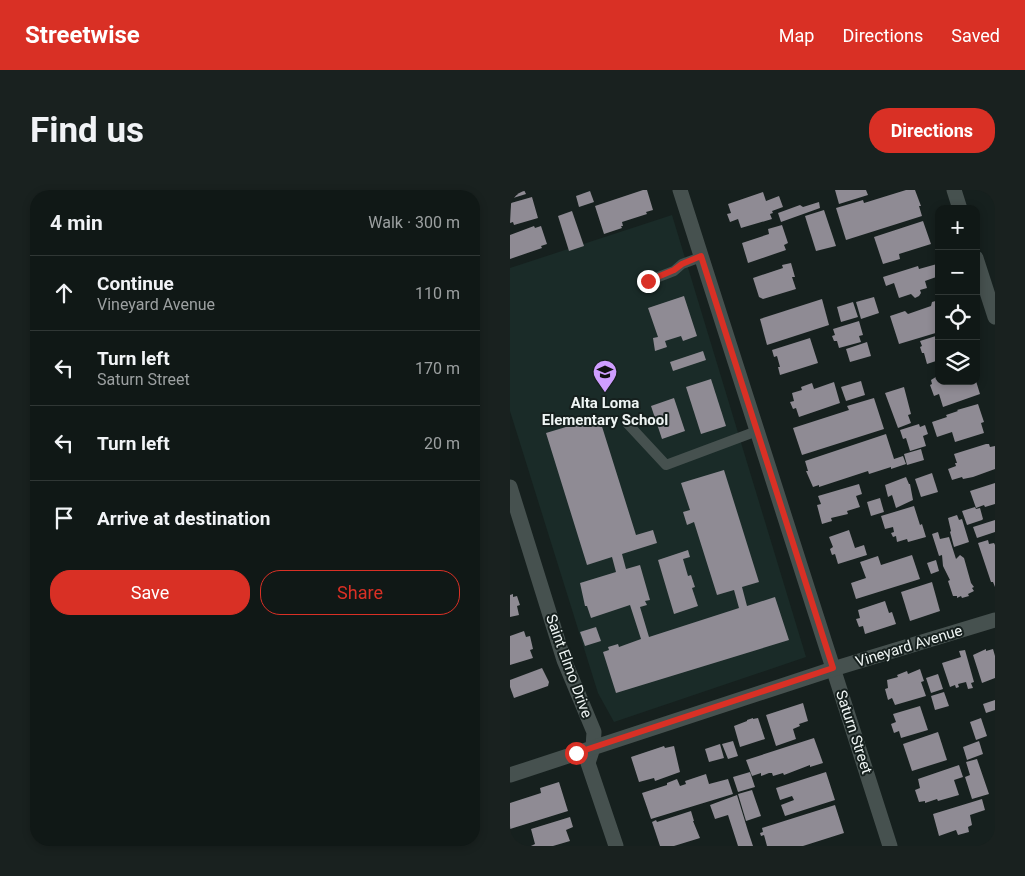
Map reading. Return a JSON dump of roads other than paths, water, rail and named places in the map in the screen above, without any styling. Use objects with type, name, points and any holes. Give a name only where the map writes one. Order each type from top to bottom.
[{"type":"street","name":"Saturn Street","points":[[680,190],[890,846]]},
{"type":"street","points":[[954,190],[959,205]]},
{"type":"street","points":[[980,270],[995,317]]},
{"type":"street","name":"Saint Elmo Drive","points":[[510,487],[564,660],[594,732],[593,748],[588,763],[616,846]]},
{"type":"street","name":"Vineyard Avenue","points":[[510,775],[833,668],[995,620]]},
{"type":"lane","points":[[648,281],[701,256]]},
{"type":"lane","points":[[627,423],[666,465],[757,431]]},
{"type":"place","name":"Alta Loma Elementary School","points":[[605,393]]}]
